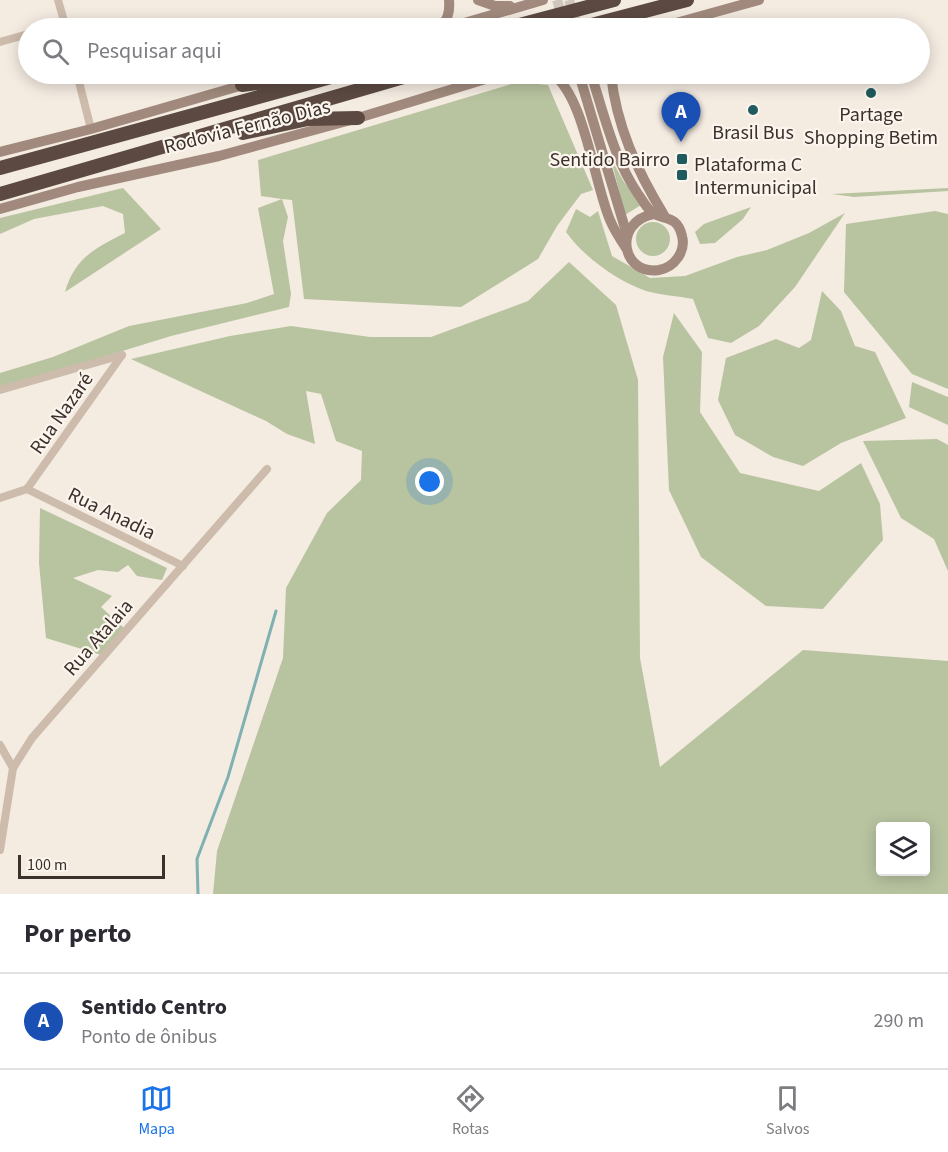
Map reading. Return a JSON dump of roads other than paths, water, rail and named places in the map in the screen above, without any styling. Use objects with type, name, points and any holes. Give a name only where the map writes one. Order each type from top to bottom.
[{"type":"highway","points":[[546,18],[614,0]]},
{"type":"highway","points":[[618,18],[687,0]]},
{"type":"highway","points":[[242,85],[251,84]]},
{"type":"highway","name":"Rodovia Fernão Dias","points":[[0,168],[304,84]]},
{"type":"highway","name":"Rodovia Fernão Dias","points":[[0,194],[380,84]]},
{"type":"highway","points":[[141,155],[308,119],[358,118]]},
{"type":"main road","points":[[445,18],[450,11],[449,0]]},
{"type":"main road","points":[[478,0],[495,6],[522,7]]},
{"type":"main road","points":[[483,18],[543,0]]},
{"type":"main road","points":[[694,18],[759,0]]},
{"type":"main road","name":"Rodovia Fernão Dias","points":[[0,152],[91,129],[246,84]]},
{"type":"main road","name":"Rodovia Fernão Dias","points":[[0,209],[78,187],[219,156],[358,118],[469,84]]},
{"type":"main road","points":[[564,84],[574,102],[610,220],[627,251],[639,266],[647,270],[657,270],[672,265],[680,254],[682,236],[674,222],[658,215],[622,166],[594,84]]},
{"type":"main road","points":[[582,84],[627,235],[627,251]]},
{"type":"main road","points":[[613,84],[619,116],[632,154],[658,215]]},
{"type":"main road","points":[[627,235],[636,220],[658,215]]},
{"type":"street","points":[[58,0],[64,18]]},
{"type":"street","points":[[0,42],[18,37]]},
{"type":"street","points":[[80,84],[91,129]]},
{"type":"street","name":"Rua Nazaré","points":[[0,390],[122,355],[27,489]]},
{"type":"street","name":"Rua Atalaia","points":[[0,850],[13,768],[32,738],[267,469]]},
{"type":"street","points":[[0,498],[27,489]]},
{"type":"street","name":"Rua Anadia","points":[[27,489],[183,566]]},
{"type":"street","points":[[0,745],[13,768]]},
{"type":"street","points":[[0,764],[13,768]]},
{"type":"waterway","points":[[198,894],[197,859],[228,777],[276,611]]},
{"type":"tunnel","points":[[557,0],[563,18]]},
{"type":"tunnel","points":[[569,0],[575,18]]},
{"type":"place","name":"Partage Shopping Betim","points":[[871,93]]},
{"type":"place","name":"Brasil Bus","points":[[753,110]]},
{"type":"place","name":"Sentido Centro","points":[[681,142]]},
{"type":"place","name":"Sentido Bairro","points":[[682,159]]},
{"type":"place","name":"Plataforma C Intermunicipal","points":[[682,175]]}]
